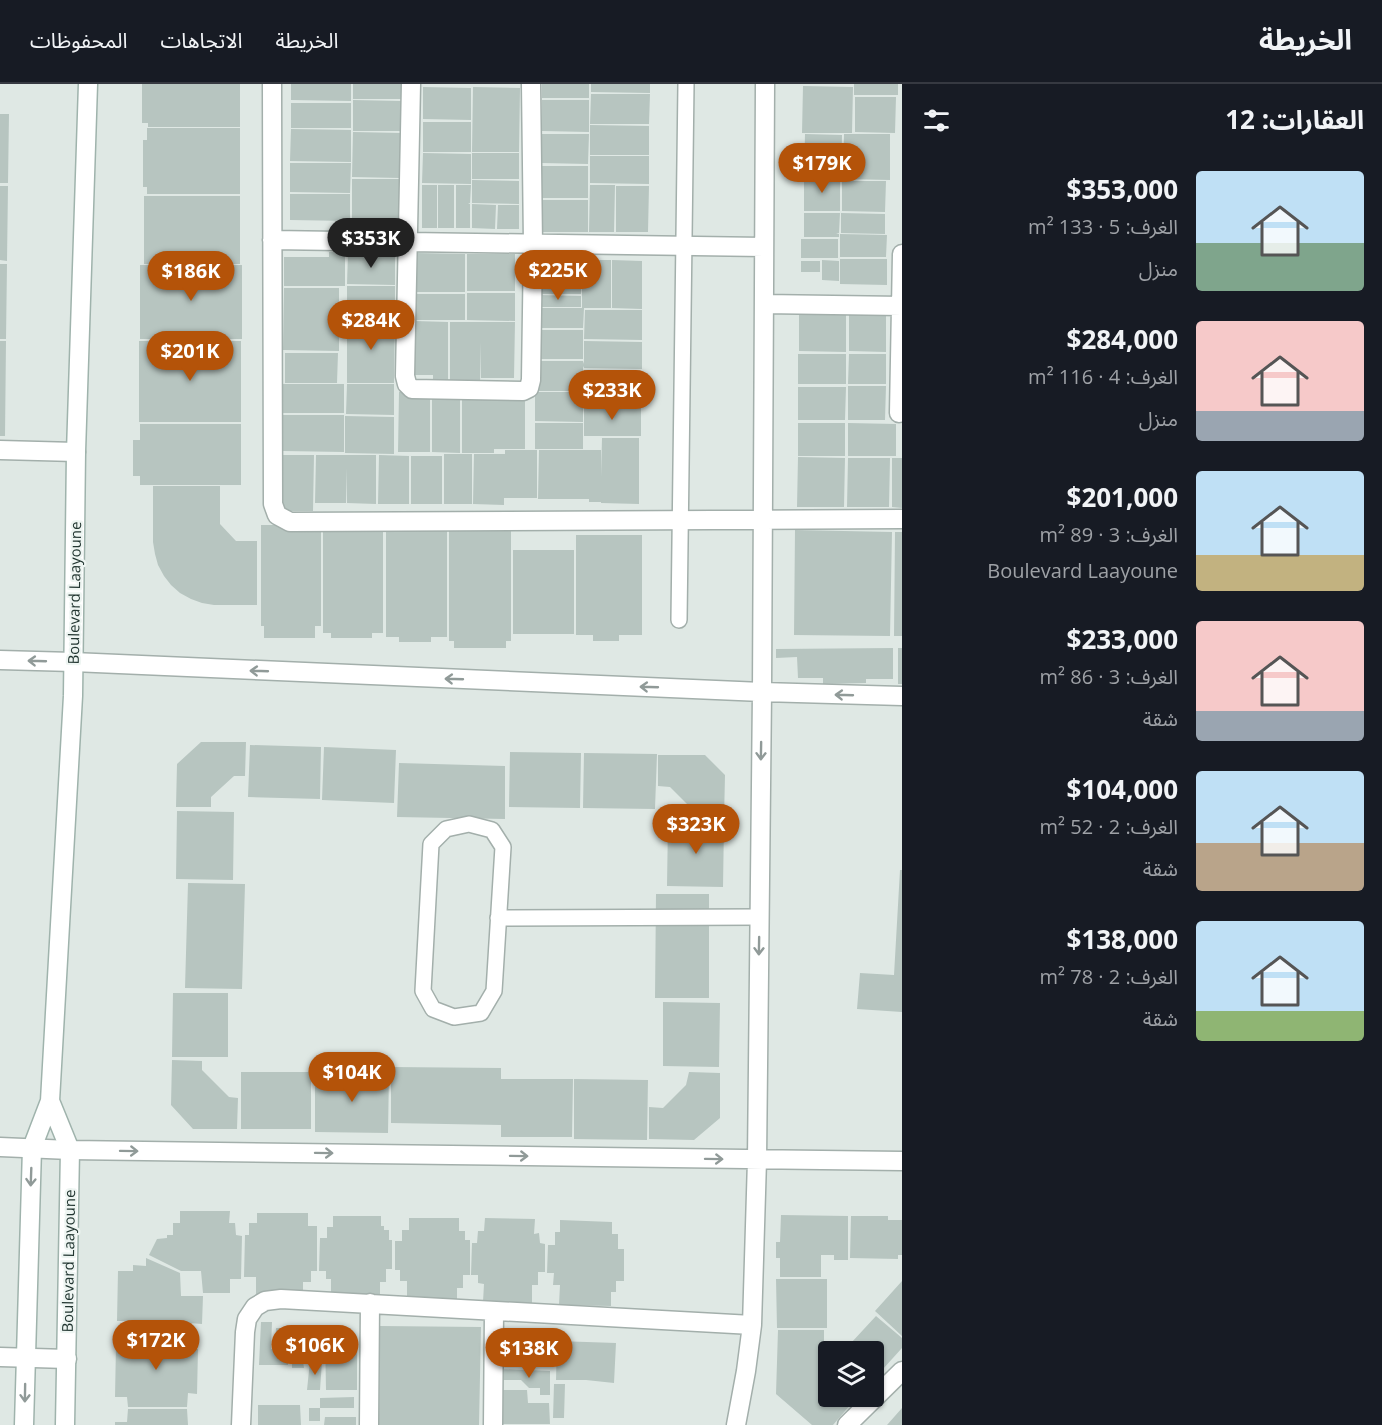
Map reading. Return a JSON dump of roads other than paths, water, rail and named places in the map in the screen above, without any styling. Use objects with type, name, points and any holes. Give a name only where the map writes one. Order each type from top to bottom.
[{"type":"street","name":"Boulevard Laayoune","points":[[24,1425],[32,1148],[50,1101],[72,708],[76,452],[88,84]]},
{"type":"street","points":[[272,84],[273,504],[277,515],[290,522],[902,519]]},
{"type":"street","points":[[411,84],[405,376],[407,384],[412,389],[523,391],[529,387],[531,381],[533,244],[531,84]]},
{"type":"street","points":[[736,1425],[752,1324],[757,1160],[765,84]]},
{"type":"street","points":[[272,240],[764,247]]},
{"type":"street","points":[[899,413],[902,254]]},
{"type":"street","points":[[764,304],[902,306]]},
{"type":"street","points":[[0,450],[76,452]]},
{"type":"street","points":[[0,660],[902,696]]},
{"type":"street","name":"Boulevard Laayoune","points":[[50,1101],[70,1150],[65,1425]]},
{"type":"street","points":[[0,1147],[70,1150],[902,1161]]},
{"type":"street","points":[[241,1425],[247,1319],[255,1307],[265,1301],[281,1299],[752,1324]]},
{"type":"street","points":[[369,1425],[370,1304]]},
{"type":"street","points":[[493,1425],[494,1312]]},
{"type":"street","points":[[0,1358],[67,1359]]},
{"type":"street","points":[[847,1425],[902,1371]]},
{"type":"lane","points":[[679,620],[686,84]]},
{"type":"lane","points":[[470,824],[492,830],[502,847],[498,918],[494,991],[481,1013],[454,1017],[433,1009],[423,991],[431,844],[446,829],[470,824]]},
{"type":"lane","points":[[498,918],[760,917]]}]
